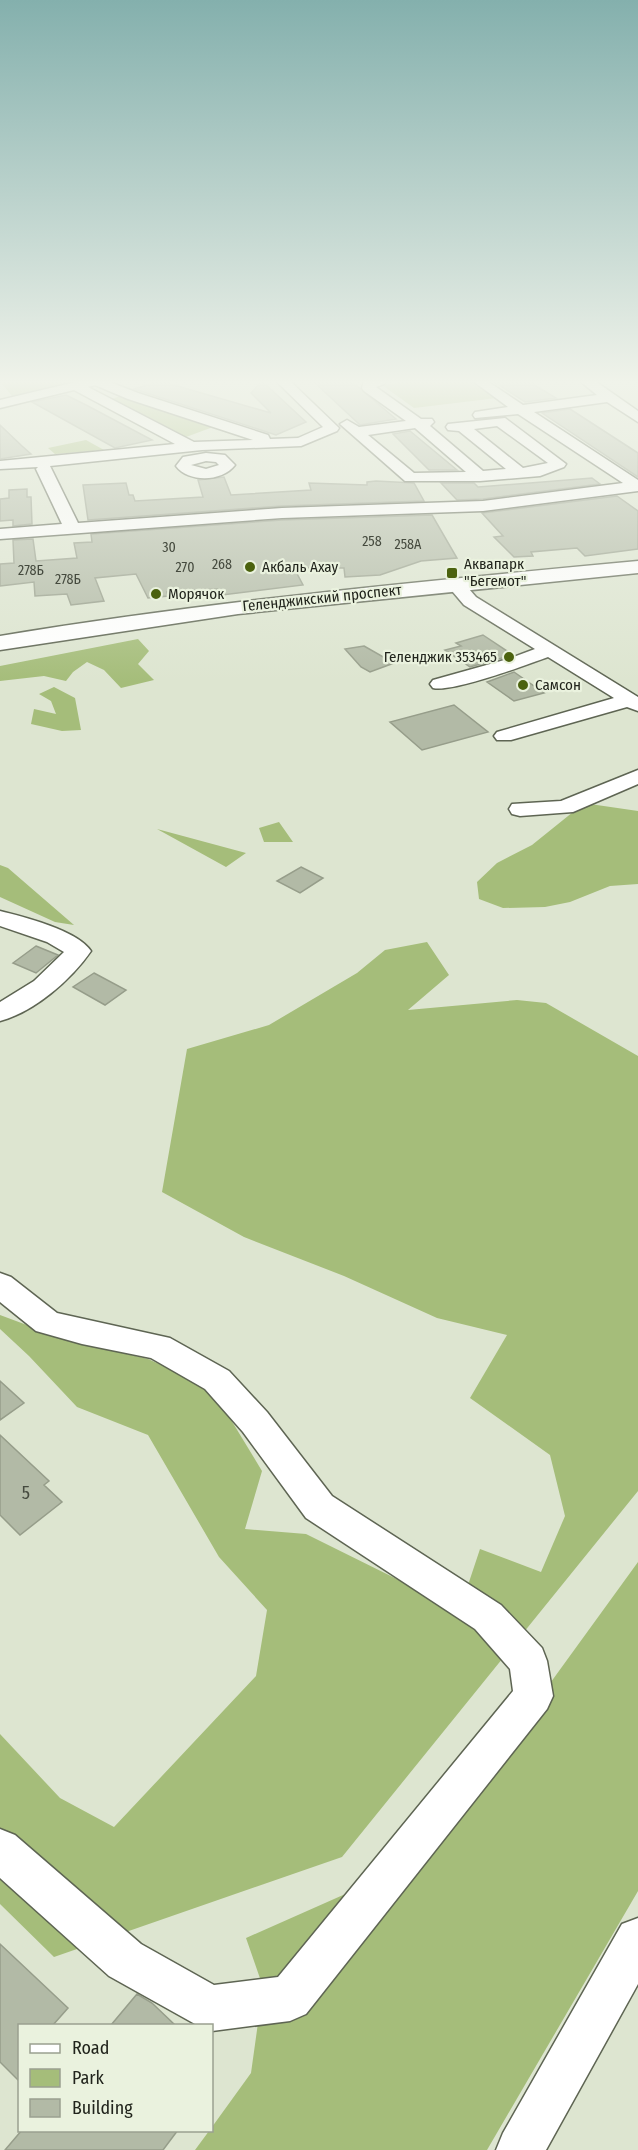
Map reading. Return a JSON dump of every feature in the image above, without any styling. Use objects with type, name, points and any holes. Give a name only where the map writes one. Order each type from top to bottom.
[{"type":"main road","name":"Геленджикский проспект","points":[[0,643],[184,613],[635,568]]},
{"type":"street","points":[[50,481],[73,530]]},
{"type":"street","points":[[451,484],[467,481]]},
{"type":"street","points":[[489,481],[505,505]]},
{"type":"street","points":[[577,481],[596,493]]},
{"type":"street","points":[[0,534],[282,513],[505,505],[637,486]]},
{"type":"street","points":[[456,585],[470,601],[633,703]]},
{"type":"street","points":[[440,684],[515,663],[549,650]]},
{"type":"street","points":[[504,736],[633,703]]},
{"type":"street","points":[[520,809],[565,807],[638,776]]},
{"type":"street","points":[[0,918],[56,937],[79,951],[52,980],[25,1000],[0,1013]]},
{"type":"street","points":[[0,1285],[47,1322],[82,1332],[159,1347],[217,1380],[255,1422],[319,1507],[488,1617],[528,1661],[533,1696],[290,1998],[211,2008],[125,1960],[0,1850]]},
{"type":"street","points":[[520,2150],[638,1940]]},
{"type":"green space","points":[[138,639],[149,651],[138,664],[154,680],[121,688],[104,670],[87,662],[73,672],[66,681],[44,676],[0,681],[0,666]]},
{"type":"green space","points":[[54,687],[75,698],[81,730],[62,731],[31,724],[34,709],[56,714],[51,701],[39,694]]},
{"type":"green space","points":[[590,804],[638,811],[638,884],[610,886],[570,902],[545,907],[503,908],[479,899],[477,882],[497,863],[532,845],[573,812]]},
{"type":"green space","points":[[279,822],[293,842],[264,842],[259,828]]},
{"type":"green space","points":[[157,829],[246,853],[226,867]]},
{"type":"green space","points":[[0,865],[8,868],[74,925],[55,922],[0,897]]},
{"type":"green space","points":[[427,942],[449,975],[408,1010],[517,1000],[546,1003],[638,1056],[638,1491],[342,1857],[54,1957],[0,1904],[0,1734],[60,1798],[114,1827],[256,1676],[267,1610],[219,1557],[148,1435],[77,1407],[0,1329],[0,1315],[67,1340],[148,1359],[211,1387],[262,1471],[245,1529],[306,1534],[423,1592],[468,1585],[480,1549],[541,1572],[565,1516],[550,1455],[470,1398],[507,1335],[437,1318],[344,1276],[244,1237],[162,1192],[187,1049],[269,1025],[357,973],[385,950]]},
{"type":"green space","points":[[638,1562],[638,1891],[487,2150],[195,2150],[208,2132],[213,2132],[213,2126],[251,2073],[263,1987],[246,1938],[422,1860]]},
{"type":"building","points":[[198,481],[226,481],[231,495],[311,490],[309,483],[367,485],[367,482],[382,481],[414,483],[424,501],[282,506],[88,520],[83,485],[126,483],[129,495],[133,495],[135,501],[203,497]]},
{"type":"building","points":[[550,481],[596,481],[600,484],[483,499],[457,500],[441,483],[474,483],[478,487]]},
{"type":"building","points":[[27,489],[27,497],[31,497],[32,524],[13,526],[13,520],[0,521],[0,499],[9,498],[9,490]]},
{"type":"building","points":[[617,496],[638,511],[638,549],[585,556],[577,548],[531,552],[533,556],[514,557],[494,537],[503,536],[482,513]]},
{"type":"building","points":[[432,515],[457,558],[421,561],[380,575],[345,577],[344,568],[294,568],[303,585],[222,595],[218,589],[167,592],[168,596],[148,598],[136,574],[95,578],[104,601],[71,605],[67,594],[35,596],[34,582],[0,586],[0,564],[14,563],[13,540],[33,539],[36,561],[77,558],[74,543],[92,542],[91,534],[282,520]]},
{"type":"building","points":[[483,635],[513,655],[470,667],[445,650],[461,646],[456,643]]},
{"type":"building","points":[[364,646],[394,663],[370,672],[361,667],[345,649]]},
{"type":"building","points":[[514,672],[544,693],[514,701],[487,682]]},
{"type":"building","points":[[454,705],[488,732],[422,750],[390,722]]},
{"type":"building","points":[[301,867],[323,878],[300,893],[277,881]]},
{"type":"building","points":[[36,946],[58,955],[36,973],[13,963]]},
{"type":"building","points":[[94,973],[126,990],[105,1005],[73,987]]},
{"type":"building","points":[[0,1381],[24,1403],[0,1420]]},
{"type":"building","points":[[0,1435],[49,1481],[44,1485],[62,1502],[20,1535],[0,1515]]},
{"type":"building","points":[[0,1944],[68,2008],[54,2024],[18,2024],[18,2080],[0,2062]]},
{"type":"building","points":[[137,1994],[152,2003],[174,2024],[112,2024]]},
{"type":"building","points":[[20,2132],[176,2132],[163,2150],[5,2150]]},
{"type":"place","name":"Акбаль Ахау","points":[[250,567]]},
{"type":"place","name":"Аквапарк \"Бегемот\"","points":[[452,573]]},
{"type":"place","name":"Морячок","points":[[156,594]]},
{"type":"place","name":"Геленджик 353465","points":[[509,657]]},
{"type":"place","name":"Самсон","points":[[523,685]]}]
